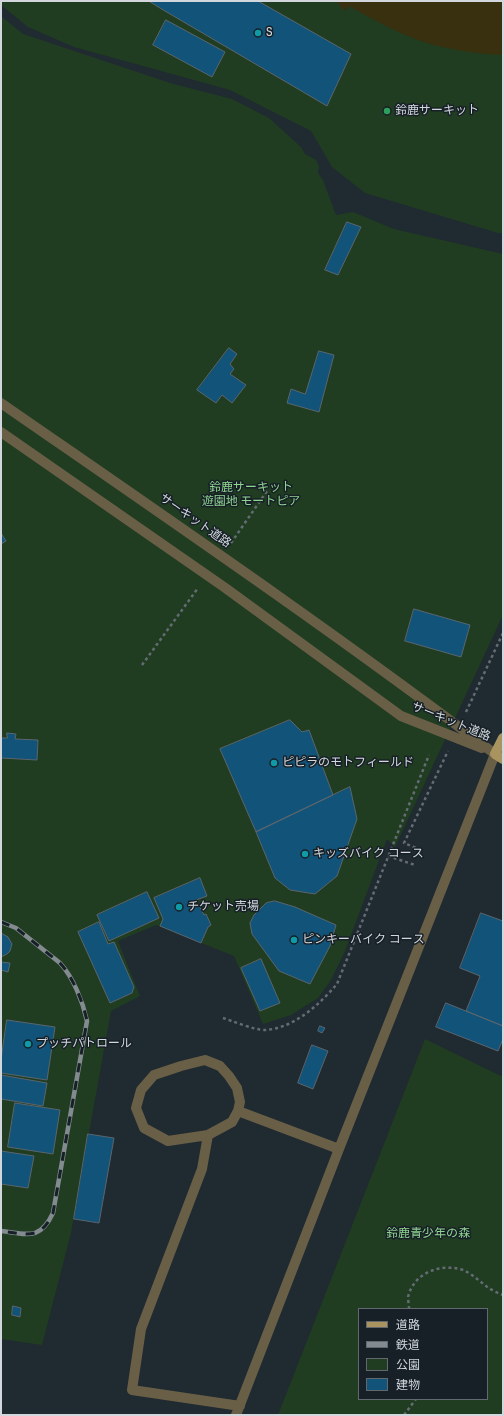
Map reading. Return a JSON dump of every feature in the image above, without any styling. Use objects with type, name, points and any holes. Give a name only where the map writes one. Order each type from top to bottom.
[{"type":"main road","points":[[499,756],[503,738]]},
{"type":"street","name":"サーキット道路","points":[[1,403],[414,692],[499,756]]},
{"type":"street","name":"サーキット道路","points":[[1,432],[224,587],[401,716],[499,756]]},
{"type":"street","points":[[208,1135],[202,1169],[141,1329],[132,1390],[238,1410],[339,1149],[499,756]]},
{"type":"street","points":[[205,1060],[220,1066],[237,1088],[240,1102],[238,1111],[232,1122],[208,1135],[168,1141],[144,1128],[136,1108],[141,1090],[154,1075],[205,1060]]},
{"type":"street","points":[[238,1111],[339,1149]]},
{"type":"path","points":[[256,509],[267,492]]},
{"type":"path","points":[[142,665],[190,599]]},
{"type":"path","points":[[223,1018],[262,1030],[274,1028],[290,1023],[324,999],[337,984],[429,755]]},
{"type":"path","points":[[404,843],[421,850]]},
{"type":"path","points":[[388,856],[415,865]]},
{"type":"path","points":[[409,1308],[408,1298],[413,1287],[422,1276],[429,1271],[439,1268],[464,1270],[503,1296]]},
{"type":"path","points":[[404,1415],[415,1400]]},
{"type":"green space","name":"鈴鹿サーキット","points":[[1,1],[503,1],[503,233],[498,233],[365,193],[332,167],[311,131],[230,90],[74,47],[28,27],[1,5]]},
{"type":"green space","name":"鈴鹿サーキット 遊園地 モートピア","points":[[1,16],[23,34],[170,83],[232,99],[269,118],[301,147],[305,154],[316,160],[319,166],[318,173],[323,180],[336,215],[353,212],[394,229],[503,254],[503,615],[395,847],[387,839],[345,951],[331,980],[318,998],[291,1015],[263,1024],[234,956],[156,925],[118,941],[140,996],[111,1011],[71,1233],[42,1345],[1,1339]]},
{"type":"green space","name":"鈴鹿青少年の森","points":[[425,1039],[503,1077],[503,1415],[278,1415]]},
{"type":"sand","points":[[336,1],[503,1],[503,55],[484,54],[446,48],[417,40],[349,6],[345,11]]},
{"type":"building","name":"S","points":[[149,1],[258,1],[351,54],[327,106]]},
{"type":"building","points":[[166,20],[225,52],[212,77],[153,45]]},
{"type":"building","points":[[347,222],[361,227],[338,275],[325,270]]},
{"type":"building","points":[[229,348],[237,354],[230,364],[234,369],[230,374],[246,385],[232,403],[222,395],[216,403],[197,390]]},
{"type":"building","points":[[319,351],[334,355],[319,412],[287,403],[291,389],[305,394]]},
{"type":"building","points":[[1,533],[6,541],[1,544]]},
{"type":"building","points":[[414,609],[470,625],[461,657],[405,641]]},
{"type":"building","name":"ピピラのモトフィールド","points":[[290,720],[302,732],[309,730],[333,795],[256,832],[220,749]]},
{"type":"building","points":[[7,733],[16,734],[15,739],[38,740],[37,760],[1,758],[1,738],[7,738]]},
{"type":"building","name":"キッズバイク コース","points":[[350,787],[357,819],[337,876],[315,894],[290,890],[275,878],[256,832]]},
{"type":"building","name":"チケット売場","points":[[200,878],[207,896],[196,900],[204,915],[206,914],[211,925],[208,927],[201,943],[160,926],[163,919],[154,898]]},
{"type":"building","points":[[147,892],[159,918],[109,941],[97,915]]},
{"type":"building","name":"ピンキーバイク コース","points":[[275,901],[295,907],[336,925],[330,946],[310,984],[279,971],[252,934],[250,923],[254,915],[266,903]]},
{"type":"building","points":[[481,913],[503,921],[503,1026],[466,1011],[480,976],[460,968]]},
{"type":"building","points":[[99,922],[108,944],[114,942],[134,987],[132,993],[110,1003],[78,932]]},
{"type":"building","points":[[1,933],[8,937],[12,944],[10,951],[1,957]]},
{"type":"building","points":[[261,959],[280,1003],[260,1011],[241,968]]},
{"type":"building","points":[[1,962],[10,963],[8,972],[1,970]]},
{"type":"building","points":[[446,1003],[503,1026],[503,1039],[498,1051],[436,1027]]},
{"type":"building","name":"プッチパトロール","points":[[7,1020],[55,1027],[47,1080],[1,1073],[1,1060]]},
{"type":"building","points":[[320,1026],[325,1028],[322,1033],[318,1031]]},
{"type":"building","points":[[312,1045],[328,1051],[313,1089],[298,1083]]},
{"type":"building","points":[[1,1075],[47,1083],[43,1106],[1,1099]]},
{"type":"building","points":[[15,1103],[60,1110],[53,1154],[8,1147]]},
{"type":"building","points":[[88,1134],[114,1138],[99,1223],[74,1219]]},
{"type":"building","points":[[1,1151],[34,1156],[28,1188],[1,1184]]},
{"type":"building","points":[[13,1306],[21,1308],[20,1317],[12,1315]]},
{"type":"railway","points":[[1,922],[16,928],[60,963],[69,975],[77,990],[87,1021],[53,1213],[48,1222],[38,1232],[25,1234],[1,1231]]},
{"type":"place","name":"S","points":[[258,33]]},
{"type":"place","name":"鈴鹿サーキット","points":[[387,111]]},
{"type":"place","name":"ピピラのモトフィールド","points":[[274,763]]},
{"type":"place","name":"キッズバイク コース","points":[[305,854]]},
{"type":"place","name":"チケット売場","points":[[179,907]]},
{"type":"place","name":"ピンキーバイク コース","points":[[294,940]]},
{"type":"place","name":"プッチパトロール","points":[[28,1044]]}]
